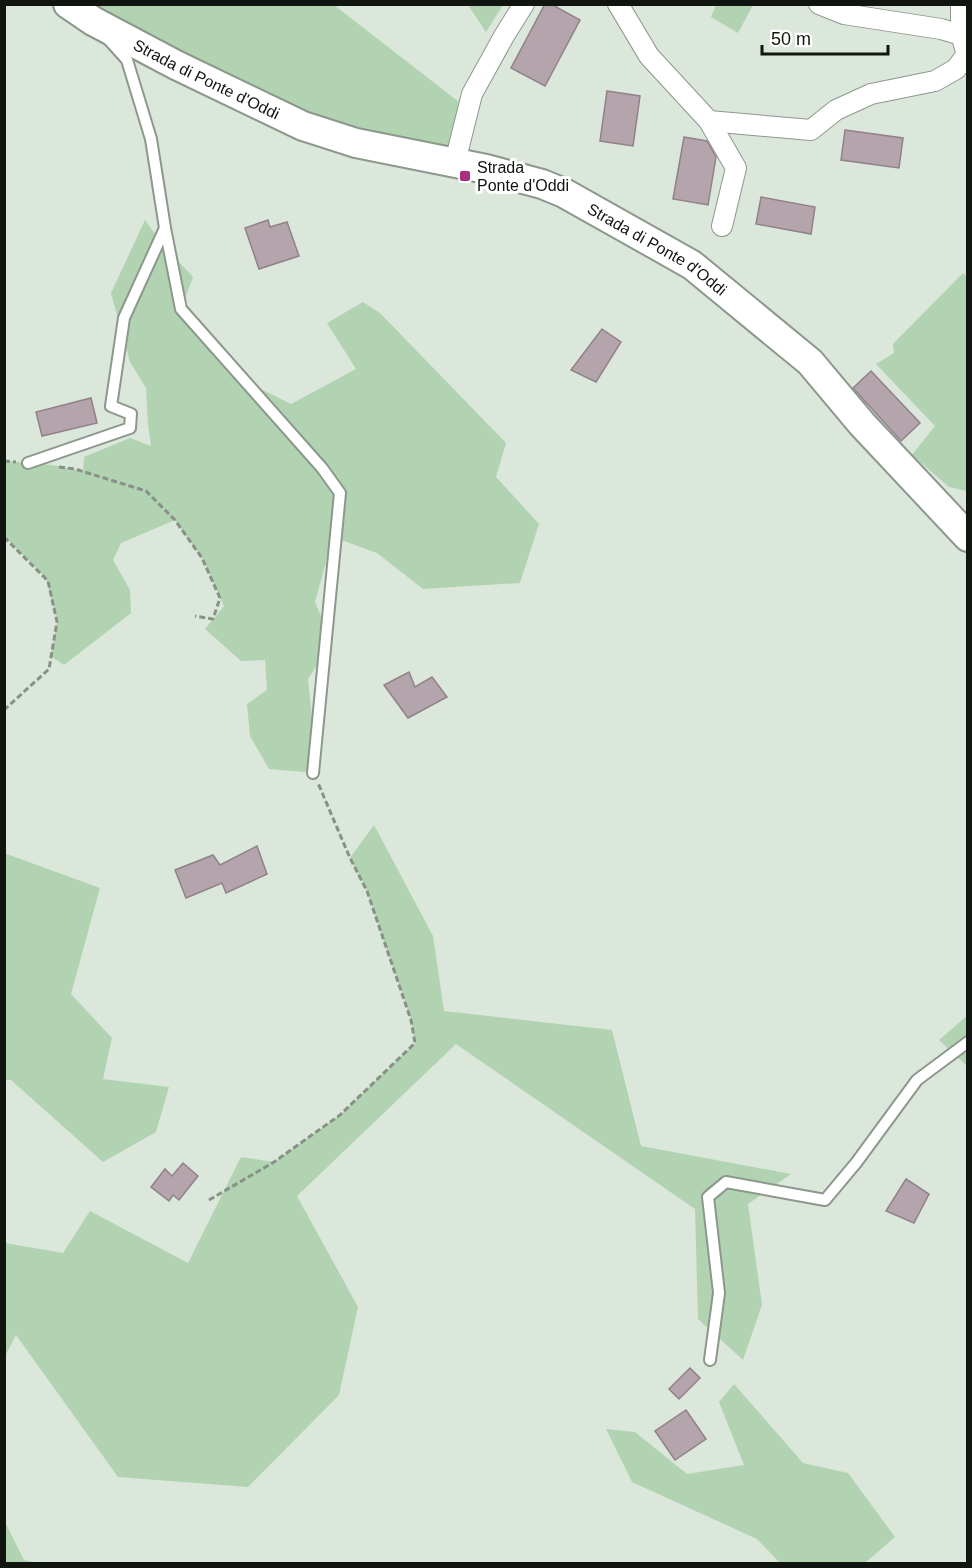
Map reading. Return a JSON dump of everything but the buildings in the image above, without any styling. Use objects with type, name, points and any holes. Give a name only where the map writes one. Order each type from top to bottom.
[{"type":"street","name":"Strada di Ponte d'Oddi","points":[[68,4],[93,21],[176,65],[303,126],[356,142],[486,169],[542,184],[564,193],[692,265],[810,362],[862,424],[968,537]]},
{"type":"street","points":[[454,162],[472,94],[524,4]]},
{"type":"street","points":[[618,4],[649,56],[709,121],[736,168],[722,226]]},
{"type":"street","points":[[819,4],[844,14],[941,29],[961,35]]},
{"type":"street","points":[[709,121],[811,130],[836,110],[872,94],[935,81],[956,69],[967,54],[961,35],[961,4]]},
{"type":"lane","points":[[93,21],[127,60],[151,139],[181,309],[322,468],[340,493],[313,773]]},
{"type":"lane","points":[[28,463],[130,428],[131,414],[111,406],[124,318],[165,228]]},
{"type":"lane","points":[[710,1360],[719,1293],[708,1197],[726,1182],[825,1200],[856,1163],[917,1080],[968,1042]]},
{"type":"path","points":[[28,463],[75,469],[146,491],[175,520],[202,558],[220,598],[213,619],[195,616]]},
{"type":"path","points":[[4,537],[48,581],[57,622],[49,669],[4,710]]},
{"type":"path","points":[[209,1200],[274,1162],[340,1115],[415,1043],[411,1020],[367,891],[313,773]]},
{"type":"green space","points":[[716,4],[753,5],[738,33],[711,17]]},
{"type":"green space","points":[[68,5],[334,5],[468,109],[455,162],[356,143]]},
{"type":"green space","points":[[468,5],[503,5],[486,32]]},
{"type":"green space","points":[[145,220],[163,245],[193,277],[181,310],[243,380],[291,404],[356,369],[327,323],[363,302],[380,313],[506,443],[496,477],[539,524],[520,583],[423,589],[377,553],[333,537],[315,602],[332,642],[308,679],[314,738],[321,755],[305,772],[269,769],[250,736],[247,704],[267,690],[265,660],[241,661],[205,629],[224,606],[202,558],[175,520],[121,543],[113,560],[130,590],[131,613],[64,665],[51,656],[57,622],[46,578],[5,537],[4,461],[34,463],[83,472],[84,457],[130,438],[151,446],[146,388],[130,362],[111,293]]},
{"type":"green space","points":[[963,273],[968,277],[967,491],[949,487],[912,455],[935,426],[876,364],[894,353],[893,344]]},
{"type":"green space","points":[[374,825],[433,936],[444,1011],[612,1030],[641,1146],[791,1174],[748,1204],[762,1305],[743,1360],[698,1319],[695,1209],[456,1044],[297,1196],[358,1307],[339,1395],[248,1487],[118,1477],[16,1335],[5,1356],[5,1243],[63,1253],[90,1211],[188,1263],[241,1157],[274,1162],[340,1115],[415,1043],[411,1020],[367,891],[350,858]]},
{"type":"green space","points":[[4,853],[100,888],[71,994],[112,1038],[103,1079],[169,1087],[156,1132],[103,1162],[11,1080],[5,1080]]},
{"type":"green space","points":[[967,1016],[967,1066],[939,1040]]},
{"type":"green space","points":[[734,1384],[803,1463],[848,1473],[895,1537],[865,1563],[780,1563],[757,1539],[632,1482],[606,1429],[635,1432],[687,1474],[744,1465],[719,1402]]},
{"type":"green space","points":[[4,1520],[24,1560],[40,1563],[5,1563]]},
{"type":"place","name":"Strada Ponte d'Oddi","points":[[465,176]]}]
